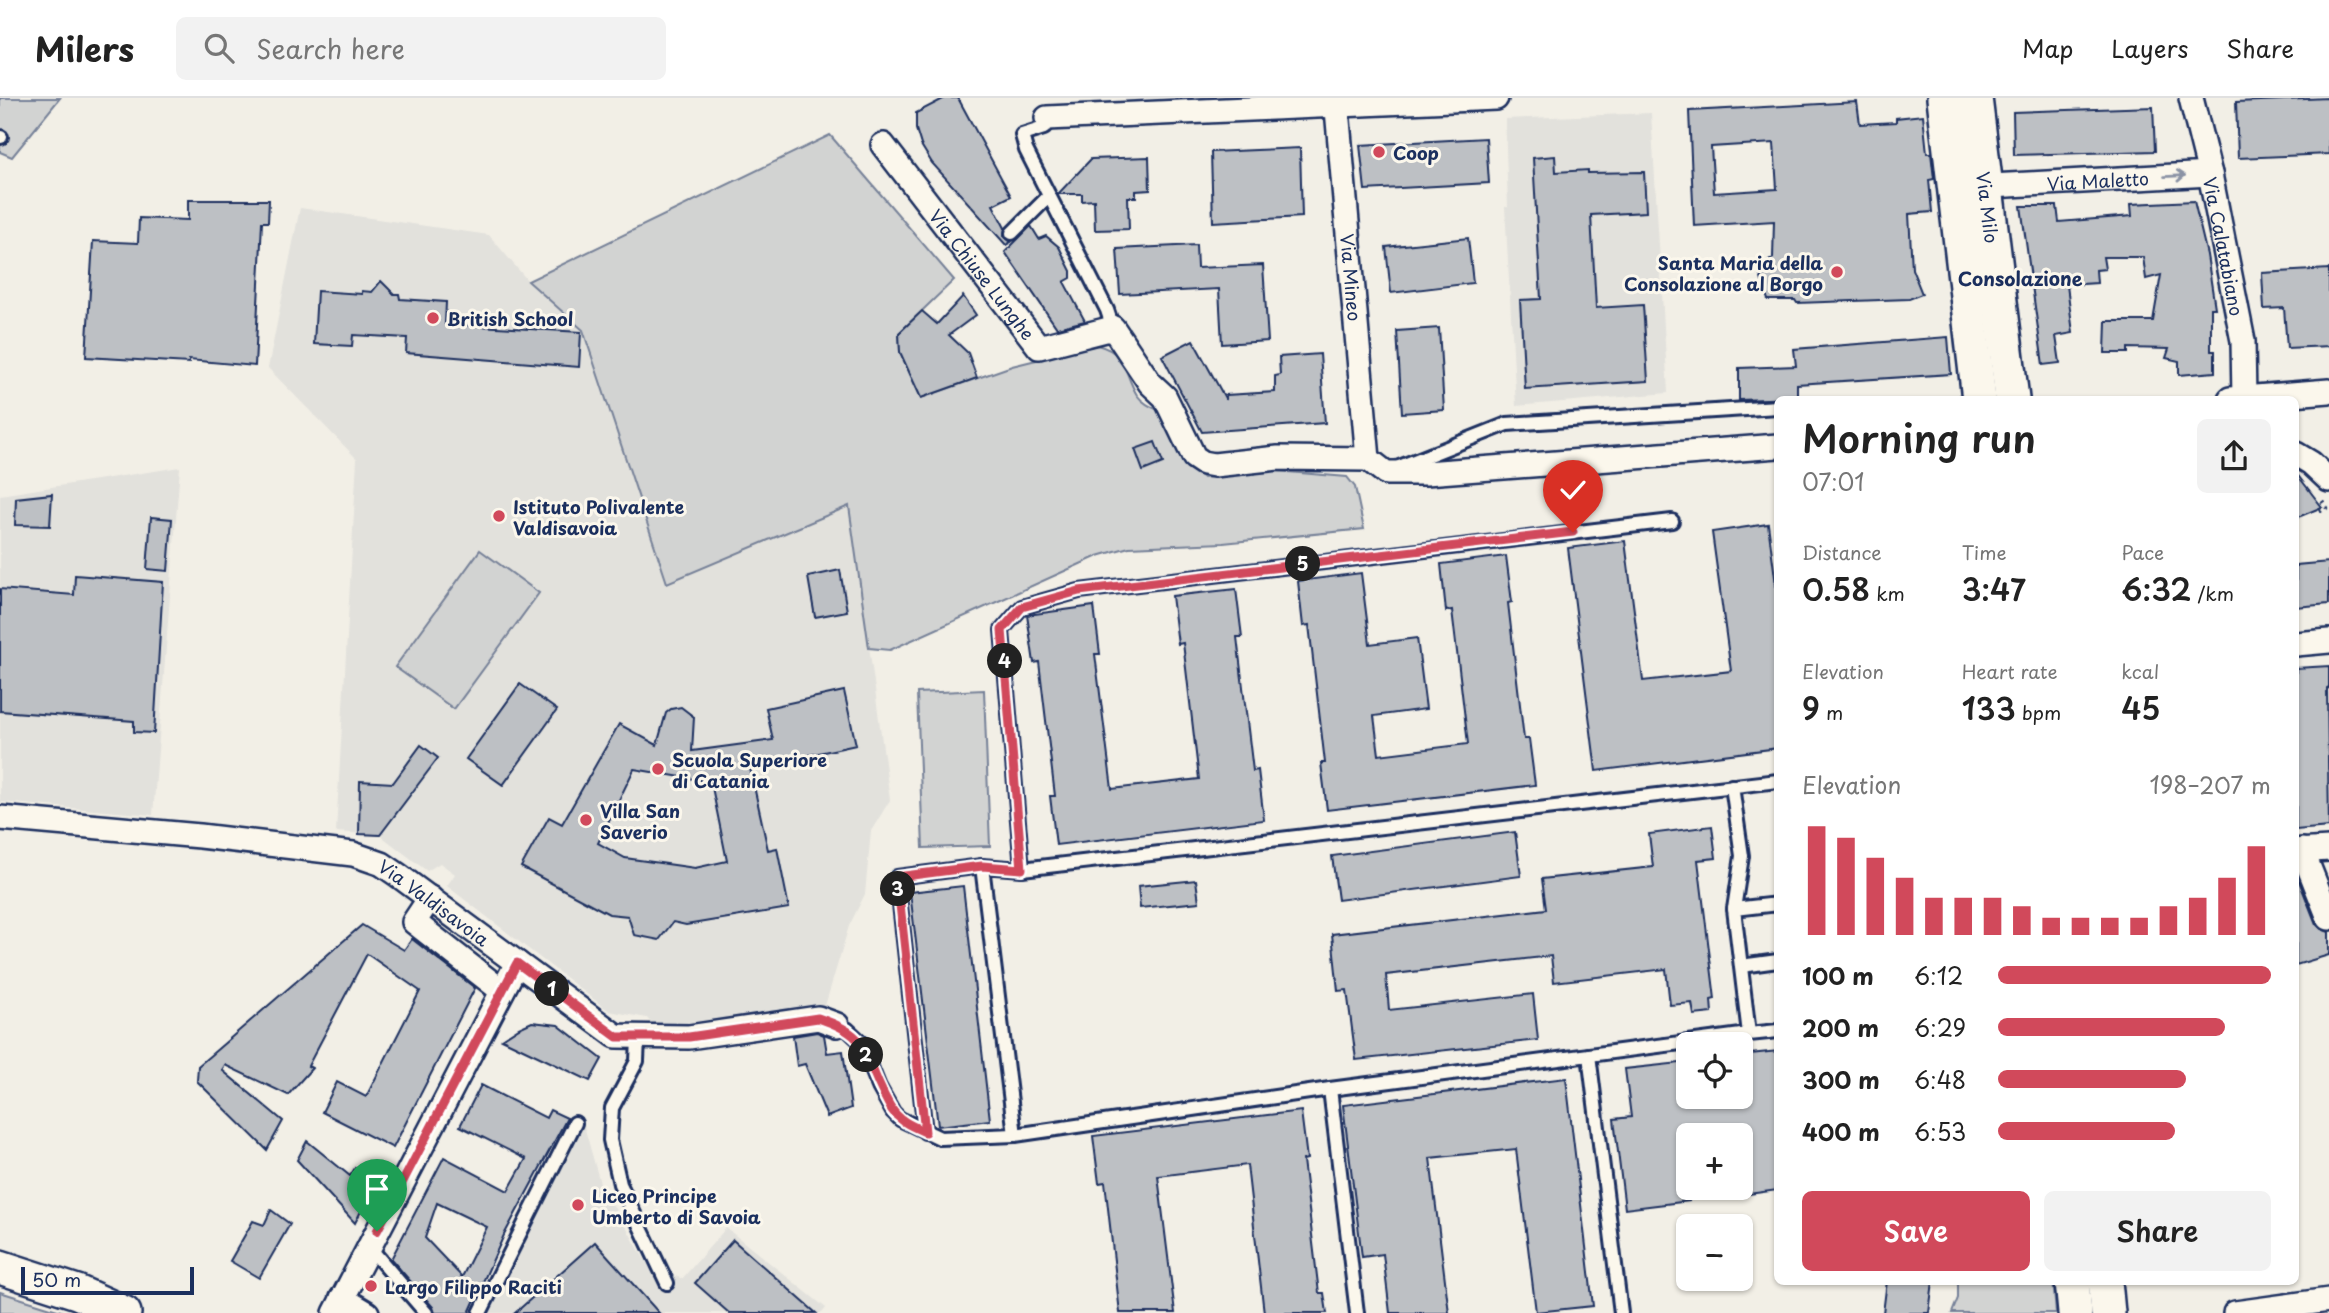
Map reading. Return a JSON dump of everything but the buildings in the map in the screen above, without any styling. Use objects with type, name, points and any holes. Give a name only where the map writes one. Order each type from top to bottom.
[{"type":"main road","name":"Via Milo","points":[[1944,98],[1969,188],[2011,396]]},
{"type":"main road","name":"Via Milo","points":[[1975,98],[1969,188],[1979,396]]},
{"type":"main road","points":[[1,1267],[77,1292],[124,1313]]},
{"type":"main road","points":[[2072,1285],[2075,1313]]},
{"type":"street","points":[[1047,118],[1336,102],[1496,98]]},
{"type":"street","name":"Via Calatabiano","points":[[2191,98],[2210,174],[2243,341],[2239,396]]},
{"type":"street","name":"Via Mineo","points":[[1336,102],[1377,466]]},
{"type":"street","name":"Via Chiuse Lunghe","points":[[883,145],[1039,347],[1113,328]]},
{"type":"street","name":"Via Maletto","points":[[1969,188],[2210,174]]},
{"type":"street","points":[[1113,328],[1150,383],[1165,397],[1194,457],[1203,463],[1214,465],[1278,458],[1426,473],[1774,446]]},
{"type":"street","points":[[2273,396],[2329,391]]},
{"type":"street","points":[[2299,456],[2329,480]]},
{"type":"street","points":[[2299,644],[2329,641]]},
{"type":"street","name":"Via Valdisavoia","points":[[0,818],[200,836],[353,854],[382,864],[617,1037],[689,1037],[818,1018],[837,1025]]},
{"type":"street","points":[[2329,849],[2299,851],[2329,918]]},
{"type":"street","points":[[430,898],[414,922],[502,991]]},
{"type":"street","points":[[367,1313],[339,1306],[517,963]]},
{"type":"street","points":[[2235,1313],[2329,1300]]},
{"type":"lane","points":[[1047,118],[1044,128],[1022,135],[1026,150],[1107,310],[1113,328]]},
{"type":"lane","points":[[1012,233],[1049,196]]},
{"type":"lane","points":[[1377,466],[1507,424],[1774,407]]},
{"type":"lane","points":[[1022,869],[1002,630],[1022,607],[1079,591],[1672,521]]},
{"type":"lane","points":[[925,1132],[897,877],[982,866],[1022,869],[1774,781]]},
{"type":"lane","points":[[1732,786],[1742,856],[1734,909],[1749,1032]]},
{"type":"lane","points":[[982,866],[1015,1135]]},
{"type":"lane","points":[[1734,909],[1774,904]]},
{"type":"lane","points":[[1741,966],[1774,962]]},
{"type":"lane","points":[[837,1025],[847,1029],[862,1042],[879,1087],[893,1112],[900,1119],[940,1138],[1015,1135],[1330,1089],[1676,1044]]},
{"type":"lane","points":[[1753,1034],[1774,1031]]},
{"type":"lane","points":[[638,1038],[637,1061],[612,1108],[610,1140],[621,1185],[667,1283]]},
{"type":"lane","points":[[1589,1055],[1620,1313]]},
{"type":"lane","points":[[1330,1089],[1357,1313]]},
{"type":"lane","points":[[480,1313],[575,1123]]},
{"type":"lane","points":[[369,1247],[426,1313]]},
{"type":"shaded area","points":[[0,98],[60,98],[12,157],[0,152]]},
{"type":"shaded area","points":[[1651,113],[1668,393],[1516,406],[1505,207],[1508,207],[1505,119]]},
{"type":"shaded area","points":[[830,135],[954,280],[899,333],[900,352],[921,398],[1012,366],[1097,345],[1120,358],[1140,398],[1165,413],[1184,460],[1203,478],[1276,471],[1347,477],[1355,487],[1364,529],[1223,543],[1129,547],[1098,556],[890,650],[869,648],[849,506],[667,583],[583,330],[528,281]]},
{"type":"shaded area","points":[[300,208],[489,235],[528,281],[583,330],[667,583],[850,506],[890,800],[871,831],[865,894],[849,926],[825,1006],[655,1028],[647,1018],[609,1011],[447,886],[455,874],[440,863],[427,871],[380,835],[336,832],[357,459],[268,368]]},
{"type":"shaded area","points":[[180,467],[153,815],[0,802],[0,495]]},
{"type":"shaded area","points":[[480,550],[539,593],[454,709],[395,667]]},
{"type":"shaded area","points":[[984,690],[990,846],[923,848],[917,693]]},
{"type":"shaded area","name":"Liceo Principe Umberto di Savoia","points":[[583,1122],[600,1183],[661,1287],[677,1276],[682,1279],[726,1228],[826,1308],[822,1313],[489,1313]]},
{"type":"shaded area","points":[[1958,1285],[2053,1285],[2056,1313],[1952,1313],[1958,1298]]},
{"type":"shaded area","points":[[0,1292],[67,1313],[0,1313]]},
{"type":"place","name":"Coop","points":[[1379,152]]},
{"type":"place","name":"Santa Maria della Consolazione al Borgo","points":[[1837,272]]},
{"type":"place","name":"British School","points":[[433,318]]},
{"type":"place","name":"Istituto Polivalente Valdisavoia","points":[[499,516]]},
{"type":"place","name":"Scuola Superiore di Catania","points":[[658,769]]},
{"type":"place","name":"Villa San Saverio","points":[[586,820]]},
{"type":"place","name":"Liceo Principe Umberto di Savoia","points":[[578,1205]]},
{"type":"place","name":"Largo Filippo Raciti","points":[[371,1286]]},
{"type":"district","name":"Consolazione","points":[[2020,278]]},
{"type":"route","points":[[377,1231],[517,963],[617,1037],[689,1037],[818,1018],[847,1029],[862,1042],[879,1087],[893,1112],[900,1119],[925,1132],[897,877],[982,866],[1022,869],[1002,630],[1022,607],[1079,591],[1573,532]]}]
